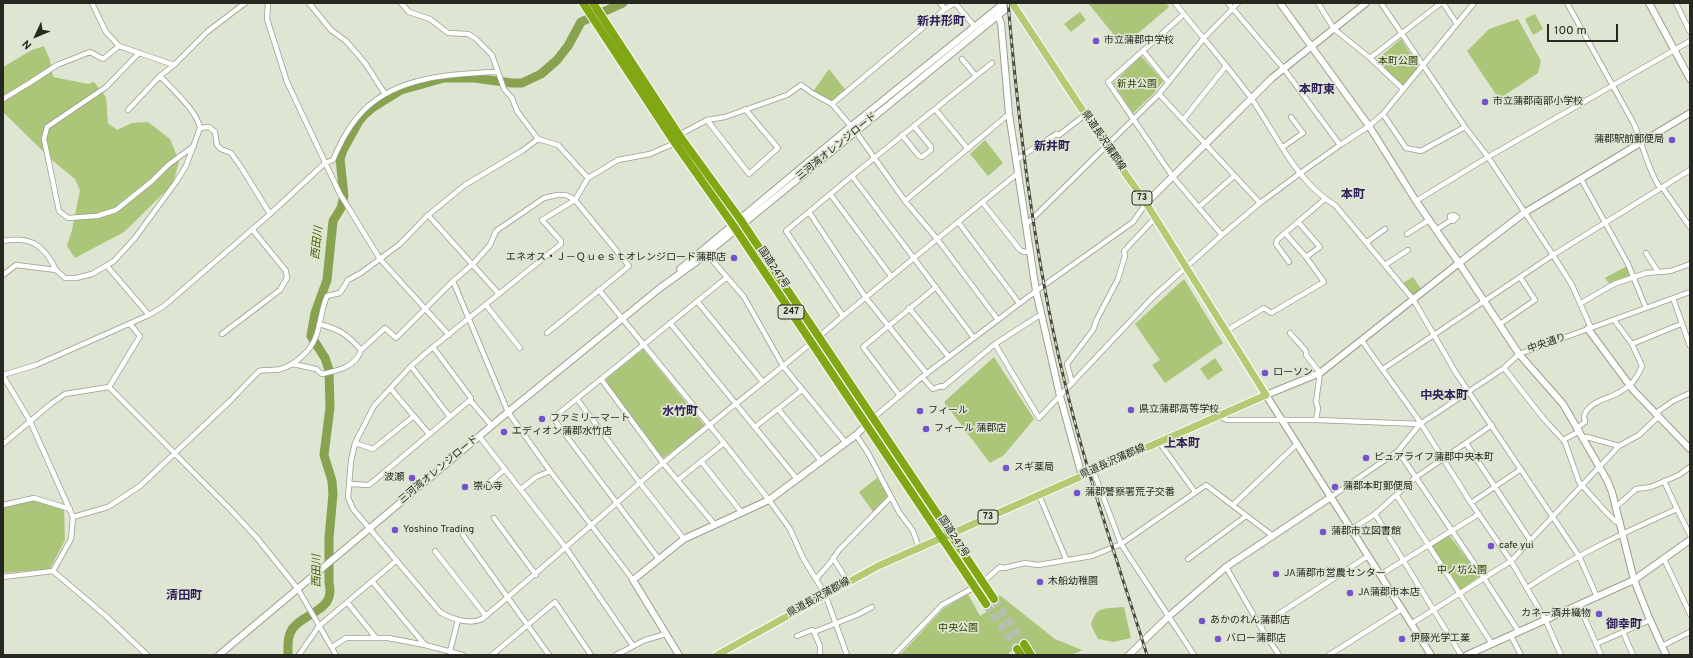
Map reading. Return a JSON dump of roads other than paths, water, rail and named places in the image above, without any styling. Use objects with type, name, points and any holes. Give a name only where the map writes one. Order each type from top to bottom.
[{"type":"highway","name":"国道247号","points":[[589,5],[734,227],[866,425],[975,587],[990,602],[983,582],[741,222],[677,139]]},
{"type":"highway","points":[[1021,649],[1031,655]]},
{"type":"main road","name":"県道長沢蒲郡線","points":[[717,655],[878,566],[1093,470],[1266,396],[1146,203],[1085,115],[1012,3]]},
{"type":"street","points":[[92,3],[106,32],[119,46],[174,65]]},
{"type":"street","points":[[128,110],[160,76],[174,65],[206,32],[245,3]]},
{"type":"street","points":[[268,3],[267,19],[287,82],[340,196],[380,259],[449,335]]},
{"type":"street","points":[[309,3],[330,30],[346,41],[365,63],[385,94]]},
{"type":"street","points":[[401,3],[409,12],[430,19],[448,33],[471,35],[492,55],[503,87],[512,98],[517,111],[538,139],[558,145],[588,178]]},
{"type":"street","points":[[940,3],[945,9]]},
{"type":"street","points":[[832,104],[945,9],[955,3],[975,27]]},
{"type":"street","name":"三河湾オレンジロード","points":[[741,222],[850,127],[1004,3]]},
{"type":"street","name":"三河湾オレンジロード","points":[[660,288],[661,285],[856,132],[1012,3]]},
{"type":"street","points":[[1175,3],[1251,99],[1299,174],[1325,199],[1335,205],[1413,299],[1433,335],[1469,392],[1579,556],[1597,597]]},
{"type":"street","points":[[1228,3],[1284,69],[1340,145]]},
{"type":"street","points":[[1026,225],[1159,94],[1204,38],[1238,3]]},
{"type":"street","points":[[1280,3],[1369,126],[1416,202],[1459,263],[1519,354],[1560,400],[1579,430],[1612,492],[1634,580],[1666,655]]},
{"type":"street","points":[[1318,3],[1334,29],[1370,58],[1403,89]]},
{"type":"street","points":[[633,580],[658,558],[684,539],[769,500],[856,435],[872,418],[922,377],[1036,291],[1133,222],[1146,203],[1174,177],[1261,87],[1366,3]]},
{"type":"street","points":[[1381,3],[1465,127],[1488,157],[1553,255],[1572,285],[1581,303],[1590,329],[1629,385],[1690,449]]},
{"type":"street","points":[[1370,58],[1442,3],[1457,24]]},
{"type":"street","points":[[995,344],[1039,418],[1148,302],[1222,235],[1260,203],[1340,145],[1369,126],[1383,114],[1422,64],[1474,3]]},
{"type":"street","points":[[1567,3],[1642,142],[1652,175],[1690,227]]},
{"type":"street","points":[[1649,3],[1690,79]]},
{"type":"street","points":[[1676,3],[1690,32]]},
{"type":"street","points":[[1184,14],[1108,82],[1174,177],[1222,235]]},
{"type":"street","points":[[998,16],[1001,23],[1009,114],[1017,160],[1029,251],[1040,314],[1060,396],[1082,476]]},
{"type":"street","points":[[1416,202],[1488,157],[1690,41]]},
{"type":"street","points":[[3,99],[57,64],[90,52],[103,59],[119,46]]},
{"type":"street","points":[[1143,51],[1168,82]]},
{"type":"street","points":[[139,53],[106,87],[47,127],[44,139],[59,210],[68,218],[97,216],[116,210],[152,181],[168,165],[194,146]]},
{"type":"street","points":[[962,59],[976,76]]},
{"type":"street","points":[[843,316],[786,231],[992,63]]},
{"type":"street","points":[[1183,120],[1226,66]]},
{"type":"street","points":[[52,571],[71,539],[73,517],[30,421],[3,376],[36,365],[130,324],[164,306],[270,214],[325,163],[334,160],[337,149],[364,110],[385,94],[420,80],[455,74],[497,72]]},
{"type":"street","points":[[3,241],[12,239],[36,243],[50,258],[56,270],[66,278],[76,278],[92,274],[107,266],[127,248],[171,189],[186,166],[200,128],[199,122],[194,113],[160,76]]},
{"type":"street","points":[[998,320],[938,240],[905,201],[856,132],[850,127],[832,104],[812,93],[801,84],[786,95],[725,117],[707,120],[650,154],[618,160],[588,178],[574,200],[542,220],[561,242],[561,244],[411,366],[374,406],[354,443],[348,497],[353,509],[440,612],[458,620],[478,621],[536,575],[663,463],[812,344],[891,276],[915,259],[938,240],[959,223],[983,203],[1018,173]]},
{"type":"street","points":[[1159,94],[1260,203]]},
{"type":"street","points":[[707,120],[749,174],[778,148],[745,109]]},
{"type":"street","points":[[935,109],[968,149]]},
{"type":"street","points":[[1431,655],[1266,396],[1320,373],[1524,213],[1690,113]]},
{"type":"street","points":[[905,201],[1009,114]]},
{"type":"street","points":[[1383,114],[1406,148],[1421,152],[1465,127]]},
{"type":"street","points":[[1017,160],[1031,149],[1042,144],[1056,134],[1059,135],[1085,115]]},
{"type":"street","points":[[1283,147],[1303,133],[1291,117]]},
{"type":"street","points":[[902,135],[919,156],[922,156],[931,150],[931,147],[914,126]]},
{"type":"street","points":[[200,128],[209,127],[215,132],[217,145],[231,153],[270,214]]},
{"type":"street","points":[[73,517],[108,507],[140,486],[230,401],[259,371],[265,369],[279,370],[293,364],[312,346],[316,336],[323,305],[327,296],[340,293],[348,280],[361,273],[400,244],[428,215],[465,185],[522,151],[538,139]]},
{"type":"street","points":[[1382,369],[1553,255],[1690,170]]},
{"type":"street","points":[[852,176],[974,338]]},
{"type":"street","points":[[1199,207],[1234,176]]},
{"type":"street","points":[[1581,179],[1635,277],[1646,308]]},
{"type":"street","points":[[293,364],[316,369],[322,374],[340,371],[357,359],[360,350],[385,328],[396,338],[453,281],[473,264],[490,245],[496,231],[544,198],[557,195],[566,195],[574,200],[629,266],[546,333]]},
{"type":"street","points":[[831,195],[891,276]]},
{"type":"street","points":[[1289,262],[1276,244],[1277,240],[1299,223],[1325,199]]},
{"type":"street","points":[[983,203],[1020,250],[1024,252],[1029,251]]},
{"type":"street","points":[[809,212],[866,298],[927,374]]},
{"type":"street","points":[[428,215],[499,294]]},
{"type":"street","points":[[1072,383],[1067,364],[1093,330],[1097,319],[1118,279],[1125,256],[1124,251],[1155,218]]},
{"type":"street","points":[[1407,234],[1429,220]]},
{"type":"street","points":[[1436,230],[1451,220]]},
{"type":"street","points":[[959,223],[1020,303]]},
{"type":"street","points":[[1299,223],[1320,246],[1306,257]]},
{"type":"street","name":"三河湾オレンジロード","points":[[219,655],[508,412],[660,288],[706,254],[734,227]]},
{"type":"street","points":[[222,334],[280,290],[287,278],[286,271],[252,229]]},
{"type":"street","points":[[1367,242],[1385,229]]},
{"type":"street","points":[[1226,331],[1264,308],[1271,313],[1324,282],[1306,257],[1285,233]]},
{"type":"street","points":[[1385,265],[1408,250]]},
{"type":"street","points":[[1646,253],[1658,272]]},
{"type":"street","points":[[706,254],[744,297],[783,366],[846,443]]},
{"type":"street","points":[[1581,303],[1614,284],[1646,273],[1671,271],[1690,264]]},
{"type":"street","points":[[3,274],[16,266],[56,270]]},
{"type":"street","points":[[107,266],[149,315]]},
{"type":"street","points":[[1500,324],[1535,300],[1520,277]]},
{"type":"street","points":[[658,558],[553,418],[726,278]]},
{"type":"street","points":[[453,281],[508,412],[550,472],[633,580],[679,655]]},
{"type":"street","points":[[900,396],[863,347],[936,287]]},
{"type":"street","points":[[599,290],[710,425],[769,500],[790,530],[803,558],[825,594],[847,655]]},
{"type":"street","name":"中央通り","points":[[1331,497],[1398,451],[1420,424],[1504,368],[1519,354],[1690,292]]},
{"type":"street","points":[[1673,298],[1690,346]]},
{"type":"street","points":[[697,301],[763,382]]},
{"type":"street","points":[[486,305],[520,348]]},
{"type":"street","points":[[909,308],[949,357]]},
{"type":"street","points":[[922,377],[933,389],[941,386],[943,387],[995,344],[1040,314]]},
{"type":"street","points":[[1563,440],[1579,430],[1585,422],[1584,416],[1589,407],[1620,392],[1638,377],[1642,366],[1632,344],[1614,320]]},
{"type":"street","points":[[670,323],[797,479]]},
{"type":"street","points":[[3,444],[65,394],[109,386],[140,336],[130,324]]},
{"type":"street","points":[[319,324],[336,328],[350,337],[360,350]]},
{"type":"street","points":[[1632,344],[1681,324]]},
{"type":"street","points":[[1290,333],[1306,351],[1306,355],[1320,373],[1316,402],[1318,411],[1316,420]]},
{"type":"street","points":[[1362,341],[1420,424],[1471,503],[1511,561],[1546,621],[1561,655]]},
{"type":"street","points":[[433,347],[471,398],[470,400],[492,426]]},
{"type":"street","points":[[411,366],[450,417]]},
{"type":"street","points":[[1504,368],[1538,413],[1563,440],[1579,482],[1605,511],[1616,522],[1620,523]]},
{"type":"street","points":[[601,379],[663,463],[715,525]]},
{"type":"street","points":[[109,386],[243,523],[280,565],[298,589],[315,616],[319,626],[336,655]]},
{"type":"street","points":[[391,389],[429,434]]},
{"type":"street","points":[[755,427],[802,390]]},
{"type":"street","points":[[1411,624],[1511,561],[1600,468],[1619,446],[1639,435],[1657,415],[1673,401],[1690,393]]},
{"type":"street","points":[[577,399],[640,484],[684,539]]},
{"type":"street","points":[[349,484],[370,485],[470,400]]},
{"type":"street","points":[[778,409],[821,461]]},
{"type":"street","points":[[354,443],[373,449],[414,416]]},
{"type":"street","points":[[1219,416],[1227,420],[1316,420],[1420,424]]},
{"type":"street","points":[[1352,529],[1375,514],[1415,478],[1492,425]]},
{"type":"street","points":[[856,435],[868,453],[890,498],[913,531],[919,548]]},
{"type":"street","points":[[479,436],[566,548],[633,646]]},
{"type":"street","points":[[1583,438],[1587,437],[1619,446]]},
{"type":"street","points":[[1159,442],[1195,492]]},
{"type":"street","points":[[678,480],[724,443]]},
{"type":"street","points":[[1466,443],[1530,540]]},
{"type":"street","points":[[1233,505],[1297,444]]},
{"type":"street","points":[[1398,451],[1519,632]]},
{"type":"street","points":[[701,461],[742,513]]},
{"type":"street","points":[[1616,507],[1636,489],[1651,487],[1679,475],[1690,467]]},
{"type":"street","points":[[490,482],[505,469]]},
{"type":"street","points":[[1471,503],[1521,469]]},
{"type":"street","points":[[1093,470],[1121,544],[1194,655]]},
{"type":"street","points":[[521,489],[536,477],[550,472]]},
{"type":"street","points":[[1664,481],[1690,535]]},
{"type":"street","points":[[983,582],[1000,567],[1004,568],[1025,563],[1038,565],[1066,559],[1092,556],[1121,544],[1206,485],[1273,536]]},
{"type":"street","points":[[1039,495],[1066,559]]},
{"type":"street","points":[[1396,496],[1458,594],[1492,644]]},
{"type":"street","points":[[1128,655],[1168,617],[1226,567],[1331,497]]},
{"type":"street","points":[[3,505],[34,498],[70,509]]},
{"type":"street","points":[[816,579],[839,550],[890,498]]},
{"type":"street","points":[[1526,588],[1579,556],[1622,533],[1677,509]]},
{"type":"street","points":[[1375,514],[1461,655]]},
{"type":"street","points":[[1380,575],[1479,514]]},
{"type":"street","points":[[1188,559],[1246,516]]},
{"type":"street","points":[[494,518],[536,575]]},
{"type":"street","points":[[462,535],[528,625],[546,654]]},
{"type":"street","points":[[1467,655],[1481,652],[1492,644],[1546,621],[1634,580],[1690,540]]},
{"type":"street","points":[[436,551],[486,616]]},
{"type":"street","points":[[1260,626],[1368,556]]},
{"type":"street","points":[[833,558],[848,582]]},
{"type":"street","points":[[1664,559],[1690,614]]},
{"type":"street","points":[[299,655],[319,626],[397,560]]},
{"type":"street","points":[[1226,567],[1260,626],[1279,655]]},
{"type":"street","points":[[3,577],[52,571],[107,617],[147,655]]},
{"type":"street","points":[[372,581],[424,644]]},
{"type":"street","points":[[894,655],[942,605],[975,587]]},
{"type":"street","points":[[347,602],[376,638]]},
{"type":"street","points":[[492,655],[555,602],[591,655]]},
{"type":"street","points":[[1579,605],[1601,655]]},
{"type":"street","points":[[797,636],[812,630],[814,632],[836,624],[858,615],[872,607]]},
{"type":"street","points":[[1329,655],[1402,609]]},
{"type":"street","points":[[450,651],[458,620]]},
{"type":"street","points":[[1596,644],[1650,620]]},
{"type":"street","points":[[814,632],[820,646],[820,655]]},
{"type":"street","points":[[1623,632],[1633,655]]},
{"type":"street","points":[[1662,646],[1690,632]]},
{"type":"street","points":[[616,655],[644,640],[666,634]]},
{"type":"street","points":[[1511,636],[1521,655]]},
{"type":"street","points":[[332,647],[346,638],[388,638],[424,644],[463,655]]},
{"type":"waterway","name":"西田川","points":[[288,655],[288,644],[291,631],[298,623],[324,605],[328,600],[330,592],[329,538],[333,494],[332,481],[324,455],[330,407],[329,370],[325,358],[311,336],[315,313],[327,280],[333,221],[341,208],[344,196],[340,159],[343,150],[359,121],[364,115],[372,108],[401,90],[444,78],[474,78],[522,83],[541,74],[557,60],[568,46],[581,22],[623,3]]},
{"type":"tunnel","points":[[994,599],[1024,644]]},
{"type":"tunnel","points":[[986,604],[1017,649]]},
{"type":"railway","points":[[1008,3],[1017,97],[1029,190],[1053,329],[1081,446],[1147,655]]},
{"type":"place","name":"市立蒲郡中学校","points":[[1096,41]]},
{"type":"place","name":"市立蒲郡南部小学校","points":[[1485,102]]},
{"type":"place","name":"蒲郡駅前郵便局","points":[[1672,140]]},
{"type":"place","name":"エネオス・Ｊ－Ｑｕｅｓｔオレンジロード蒲郡店","points":[[734,258]]},
{"type":"place","name":"ローソン","points":[[1265,373]]},
{"type":"place","name":"県立蒲郡高等学校","points":[[1131,410]]},
{"type":"place","name":"フィール","points":[[920,411]]},
{"type":"place","name":"ファミリーマート","points":[[542,419]]},
{"type":"place","name":"フィール 蒲郡店","points":[[926,429]]},
{"type":"place","name":"エディオン蒲郡水竹店","points":[[504,432]]},
{"type":"place","name":"ピュアライフ蒲郡中央本町","points":[[1366,458]]},
{"type":"place","name":"スギ薬局","points":[[1006,468]]},
{"type":"place","name":"波瀬","points":[[412,478]]},
{"type":"place","name":"崇心寺","points":[[465,487]]},
{"type":"place","name":"蒲郡本町郵便局","points":[[1335,487]]},
{"type":"place","name":"蒲郡警察署荒子交番","points":[[1077,493]]},
{"type":"place","name":"Yoshino Trading","points":[[395,530]]},
{"type":"place","name":"蒲郡市立図書館","points":[[1323,532]]},
{"type":"place","name":"cafe yui","points":[[1491,546]]},
{"type":"place","name":"JA蒲郡市営農センター","points":[[1276,574]]},
{"type":"place","name":"木船幼稚園","points":[[1040,582]]},
{"type":"place","name":"JA蒲郡市本店","points":[[1350,593]]},
{"type":"place","name":"カネー酒井織物","points":[[1599,614]]},
{"type":"place","name":"あかのれん蒲郡店","points":[[1202,621]]},
{"type":"place","name":"バロー蒲郡店","points":[[1218,639]]},
{"type":"place","name":"伊藤光学工業","points":[[1402,639]]},
{"type":"district","name":"新井形町","points":[[941,23]]},
{"type":"district","name":"本町東","points":[[1317,91]]},
{"type":"district","name":"新井町","points":[[1052,148]]},
{"type":"district","name":"本町","points":[[1353,196]]},
{"type":"district","name":"中央本町","points":[[1444,397]]},
{"type":"district","name":"水竹町","points":[[680,413]]},
{"type":"district","name":"上本町","points":[[1182,445]]},
{"type":"district","name":"清田町","points":[[184,597]]},
{"type":"district","name":"御幸町","points":[[1624,626]]},
{"type":"park label","name":"本町公園","points":[[1398,62]]},
{"type":"park label","name":"新井公園","points":[[1137,85]]},
{"type":"park label","name":"中ノ坊公園","points":[[1462,571]]},
{"type":"park label","name":"中央公園","points":[[958,629]]}]
